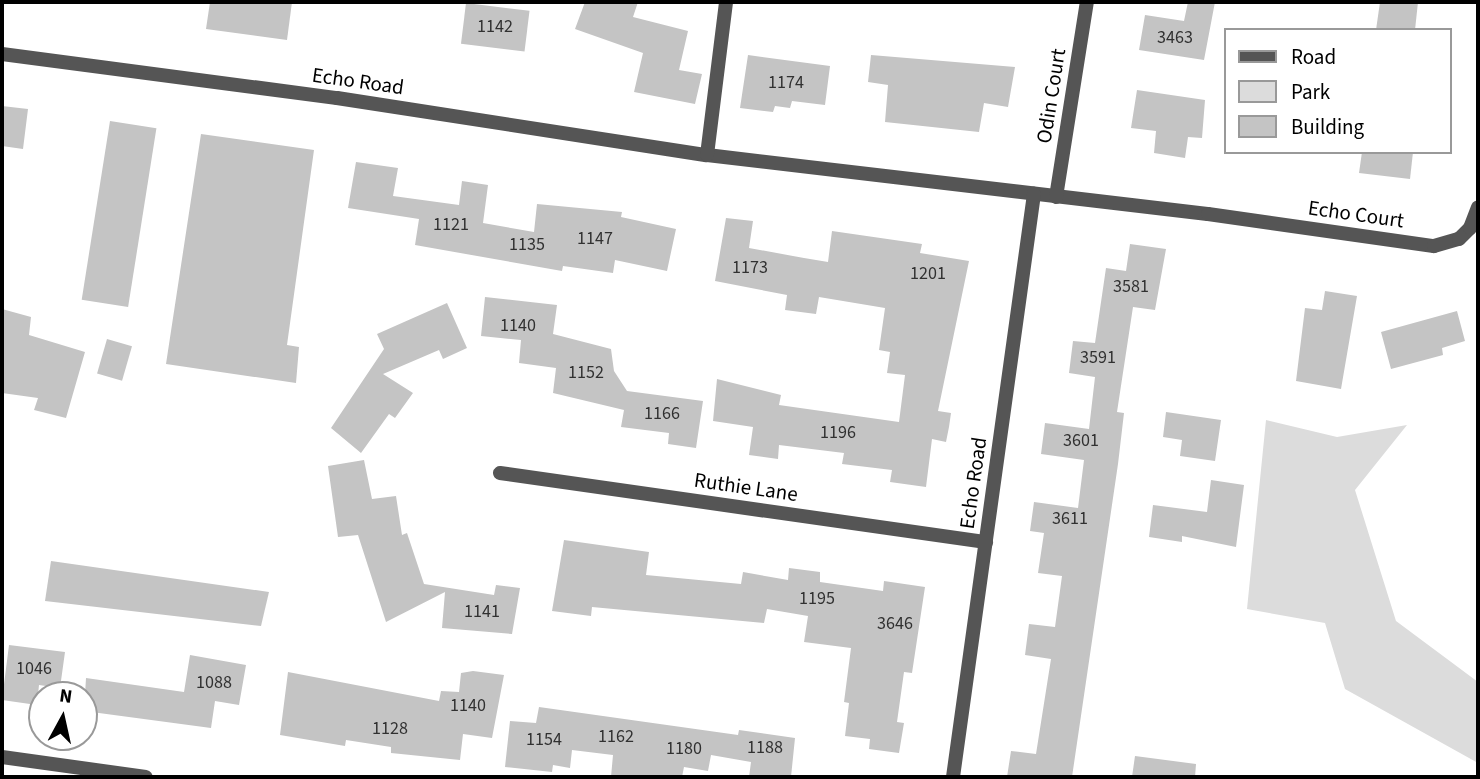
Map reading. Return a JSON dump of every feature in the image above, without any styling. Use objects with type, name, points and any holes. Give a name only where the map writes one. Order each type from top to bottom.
[{"type":"street","points":[[707,155],[726,2]]},
{"type":"street","name":"Odin Court","points":[[1056,197],[1087,2]]},
{"type":"street","name":"Echo Road","points":[[2,54],[337,98],[707,155],[1208,214]]},
{"type":"street","name":"Echo Road","points":[[953,777],[1034,194]]},
{"type":"street","name":"Echo Court","points":[[1208,214],[1434,246],[1459,239],[1478,206]]},
{"type":"street","name":"Ruthie Lane","points":[[500,473],[986,542]]},
{"type":"street","points":[[2,757],[146,777]]},
{"type":"green space","points":[[1266,420],[1337,437],[1407,425],[1355,490],[1396,621],[1478,682],[1478,763],[1345,689],[1325,623],[1247,609]]},
{"type":"building","points":[[210,2],[292,2],[287,40],[206,29]]},
{"type":"building","points":[[585,2],[638,2],[633,17],[688,31],[679,70],[702,74],[695,104],[634,92],[643,53],[575,29]]},
{"type":"building","points":[[1188,2],[1215,2],[1204,60],[1139,50],[1145,15],[1184,21]]},
{"type":"building","points":[[1380,2],[1418,2],[1415,28],[1376,28]]},
{"type":"building","points":[[466,3],[530,11],[525,51],[461,44]]},
{"type":"building","points":[[748,55],[830,66],[825,105],[792,101],[790,108],[775,106],[773,112],[740,108]]},
{"type":"building","points":[[871,55],[1015,67],[1008,107],[984,103],[979,132],[885,122],[888,85],[868,82]]},
{"type":"building","points":[[1137,90],[1205,100],[1202,138],[1188,137],[1185,158],[1154,153],[1156,131],[1131,128]]},
{"type":"building","points":[[2,106],[28,109],[23,149],[2,146]]},
{"type":"building","points":[[110,121],[156,128],[128,307],[82,300]]},
{"type":"building","points":[[201,134],[314,150],[287,345],[299,347],[296,383],[166,364]]},
{"type":"building","points":[[1362,154],[1413,154],[1410,179],[1359,173]]},
{"type":"building","points":[[356,162],[398,168],[393,196],[459,205],[462,181],[488,185],[483,223],[534,232],[537,204],[622,212],[621,217],[676,229],[667,271],[615,260],[613,273],[563,266],[562,271],[415,245],[419,219],[348,208]]},
{"type":"building","points":[[726,218],[753,221],[749,248],[804,258],[828,262],[832,231],[922,244],[920,253],[969,261],[938,411],[951,413],[949,427],[946,442],[932,439],[926,487],[890,482],[892,470],[842,464],[844,453],[779,445],[778,459],[749,455],[753,427],[713,421],[717,379],[781,395],[779,405],[899,422],[905,375],[887,373],[890,352],[879,350],[885,308],[819,297],[816,314],[785,310],[787,295],[715,281]]},
{"type":"building","points":[[1130,244],[1166,249],[1155,310],[1133,307],[1117,412],[1124,413],[1118,464],[1072,777],[1007,777],[1011,751],[1036,754],[1051,659],[1025,655],[1029,624],[1055,627],[1062,576],[1038,573],[1044,533],[1030,531],[1034,502],[1078,508],[1084,460],[1041,454],[1045,423],[1089,429],[1095,377],[1069,373],[1073,341],[1095,343],[1106,268],[1126,271]]},
{"type":"building","points":[[1325,291],[1357,296],[1341,389],[1296,381],[1305,308],[1322,310]]},
{"type":"building","points":[[485,297],[557,305],[553,334],[611,349],[614,371],[627,391],[703,401],[696,448],[668,444],[669,433],[621,427],[624,410],[553,393],[556,368],[519,363],[521,340],[481,336]]},
{"type":"building","points":[[447,303],[467,348],[443,359],[439,350],[383,374],[413,393],[395,418],[389,414],[361,453],[331,428],[384,349],[377,334]]},
{"type":"building","points":[[2,309],[31,317],[29,335],[85,352],[66,418],[34,410],[38,398],[2,393]]},
{"type":"building","points":[[1457,311],[1465,341],[1442,348],[1443,355],[1391,369],[1381,332]]},
{"type":"building","points":[[107,339],[132,346],[122,381],[97,374]]},
{"type":"building","points":[[1166,412],[1221,420],[1215,461],[1180,456],[1182,440],[1163,437]]},
{"type":"building","points":[[364,460],[372,499],[396,496],[402,535],[407,533],[424,584],[494,595],[496,585],[520,588],[512,634],[442,628],[445,592],[386,622],[358,535],[338,537],[328,466]]},
{"type":"building","points":[[1211,480],[1244,485],[1236,547],[1182,536],[1182,542],[1149,537],[1153,505],[1207,512]]},
{"type":"building","points":[[564,540],[649,552],[646,575],[741,584],[743,572],[788,580],[789,568],[820,572],[820,582],[883,591],[884,581],[925,587],[912,673],[904,672],[897,722],[904,723],[899,753],[869,749],[870,739],[845,736],[849,703],[844,702],[851,648],[804,642],[808,616],[767,609],[764,623],[592,607],[591,616],[552,611]]},
{"type":"building","points":[[51,561],[269,592],[261,626],[45,601]]},
{"type":"building","points":[[9,645],[65,652],[61,681],[28,681],[28,704],[2,700]]},
{"type":"building","points":[[190,655],[246,665],[239,705],[215,701],[211,728],[98,713],[98,681],[86,681],[86,678],[184,692]]},
{"type":"building","points":[[473,671],[504,675],[492,738],[463,734],[460,760],[391,753],[391,747],[346,740],[345,746],[280,735],[288,672],[439,701],[441,691],[459,692],[461,673]]},
{"type":"building","points":[[539,707],[738,735],[739,730],[795,738],[791,777],[749,777],[751,762],[711,755],[708,771],[684,767],[682,777],[611,777],[613,755],[572,750],[570,768],[553,765],[552,772],[505,767],[510,721],[536,723]]},
{"type":"building","points":[[1135,756],[1196,764],[1195,777],[1132,777]]}]
